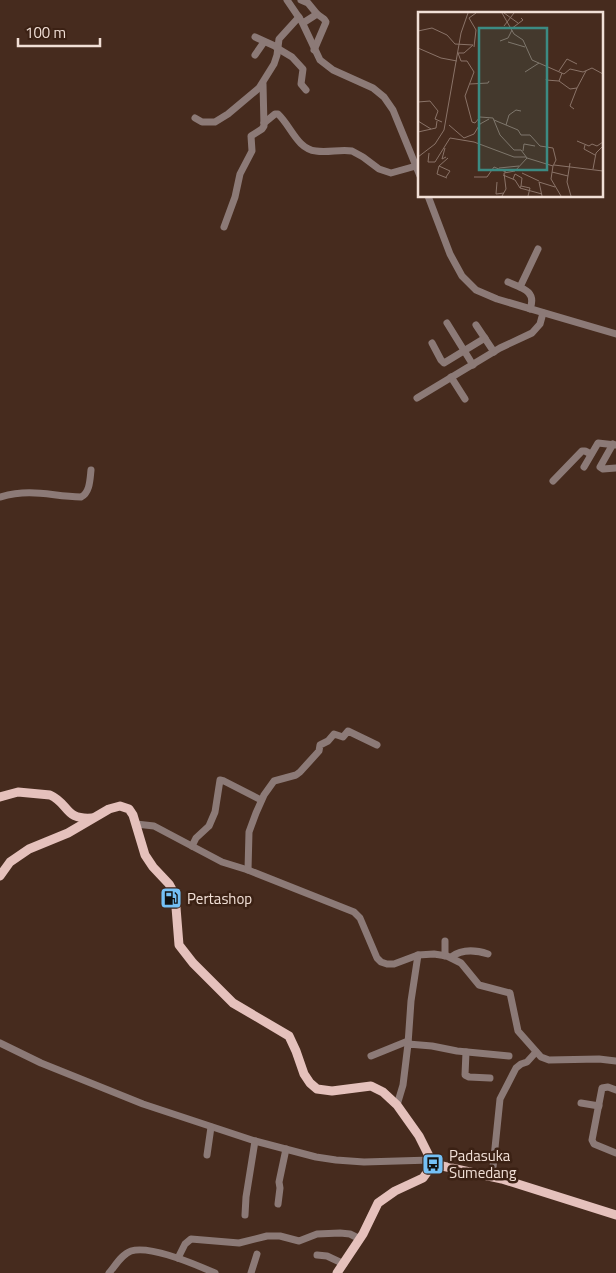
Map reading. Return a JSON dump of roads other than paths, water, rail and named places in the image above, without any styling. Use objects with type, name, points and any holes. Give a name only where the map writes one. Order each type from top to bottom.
[{"type":"main road","points":[[0,797],[18,792],[50,795],[74,817],[92,818]]},
{"type":"main road","points":[[0,876],[10,862],[29,849],[68,833],[109,809],[120,806],[124,807],[131,812],[145,855],[169,884],[175,895],[179,944],[193,962],[233,1003],[289,1036],[304,1074],[317,1090],[332,1091],[371,1086],[383,1092],[396,1105],[419,1136],[432,1162],[492,1177],[616,1215]]},
{"type":"main road","points":[[68,833],[73,826],[74,817]]},
{"type":"main road","points":[[337,1273],[360,1239],[378,1203],[395,1191],[423,1178],[432,1162]]},
{"type":"street","points":[[314,50],[326,22],[308,3],[294,1],[301,20],[314,50],[317,56],[328,67],[373,88],[384,97],[393,110],[418,171]]},
{"type":"street","points":[[195,118],[206,123],[218,120],[228,114],[262,84],[278,54],[279,39],[301,20],[317,14]]},
{"type":"street","points":[[255,36],[292,57],[303,69],[301,84],[306,90]]},
{"type":"street","points":[[255,55],[264,42]]},
{"type":"street","points":[[224,227],[235,197],[240,174],[252,151],[251,136],[262,129],[264,123],[262,84]]},
{"type":"street","points":[[264,123],[275,114],[278,114],[306,148],[317,151],[352,151],[386,172],[395,173],[416,166]]},
{"type":"street","points":[[429,198],[450,254],[462,276],[473,287],[497,299],[616,334]]},
{"type":"street","points":[[520,287],[538,249]]},
{"type":"street","points":[[508,282],[524,289],[532,297],[533,301],[530,309]]},
{"type":"street","points":[[417,398],[451,376],[532,332],[540,324],[543,313]]},
{"type":"street","points":[[447,323],[473,365]]},
{"type":"street","points":[[476,325],[494,352]]},
{"type":"street","points":[[432,343],[444,362],[485,338]]},
{"type":"street","points":[[451,376],[465,398]]},
{"type":"street","points":[[584,467],[598,443],[615,444],[600,467],[603,469],[616,468]]},
{"type":"street","points":[[552,481],[582,451],[585,450],[591,454]]},
{"type":"street","points":[[0,497],[21,492],[43,492],[81,497],[87,493],[91,470]]},
{"type":"street","points":[[248,870],[249,832],[263,798],[274,781],[298,774],[319,751],[320,744],[327,742],[334,734],[343,737],[348,732],[377,744]]},
{"type":"street","points":[[192,846],[196,838],[209,826],[216,810],[219,781],[224,780],[263,798]]},
{"type":"street","points":[[136,824],[154,826],[222,862],[248,870],[354,912],[360,918],[377,958],[381,962],[394,964],[418,955],[448,956],[470,950],[488,954]]},
{"type":"street","points":[[445,941],[448,956]]},
{"type":"street","points":[[396,1105],[403,1085],[411,1001],[418,955]]},
{"type":"street","points":[[448,956],[461,963],[479,985],[510,993],[518,1031],[541,1057],[549,1060],[616,1060]]},
{"type":"street","points":[[371,1056],[408,1042],[466,1052],[509,1056]]},
{"type":"street","points":[[0,1043],[57,1070],[142,1104],[255,1141],[316,1156],[360,1162],[432,1162]]},
{"type":"street","points":[[466,1052],[465,1075],[490,1078]]},
{"type":"street","points":[[492,1177],[500,1099],[516,1068],[527,1062],[536,1052]]},
{"type":"street","points":[[616,1090],[608,1087],[602,1088],[593,1142],[616,1153]]},
{"type":"street","points":[[581,1103],[600,1106]]},
{"type":"street","points":[[207,1155],[211,1127]]},
{"type":"street","points":[[245,1215],[255,1141]]},
{"type":"street","points":[[278,1204],[279,1182],[286,1149]]},
{"type":"street","points":[[178,1258],[189,1240],[238,1243],[267,1236],[280,1236],[299,1241],[317,1234],[340,1233],[354,1235],[360,1239]]},
{"type":"street","points":[[109,1273],[119,1260],[133,1250],[161,1253],[215,1273]]},
{"type":"street","points":[[251,1273],[257,1254]]},
{"type":"street","points":[[316,1255],[327,1256],[344,1264]]},
{"type":"street","points":[[195,1273],[200,1266]]},
{"type":"place","name":"Pertashop","points":[[171,898]]},
{"type":"place","name":"Padasuka Sumedang","points":[[433,1164]]}]
